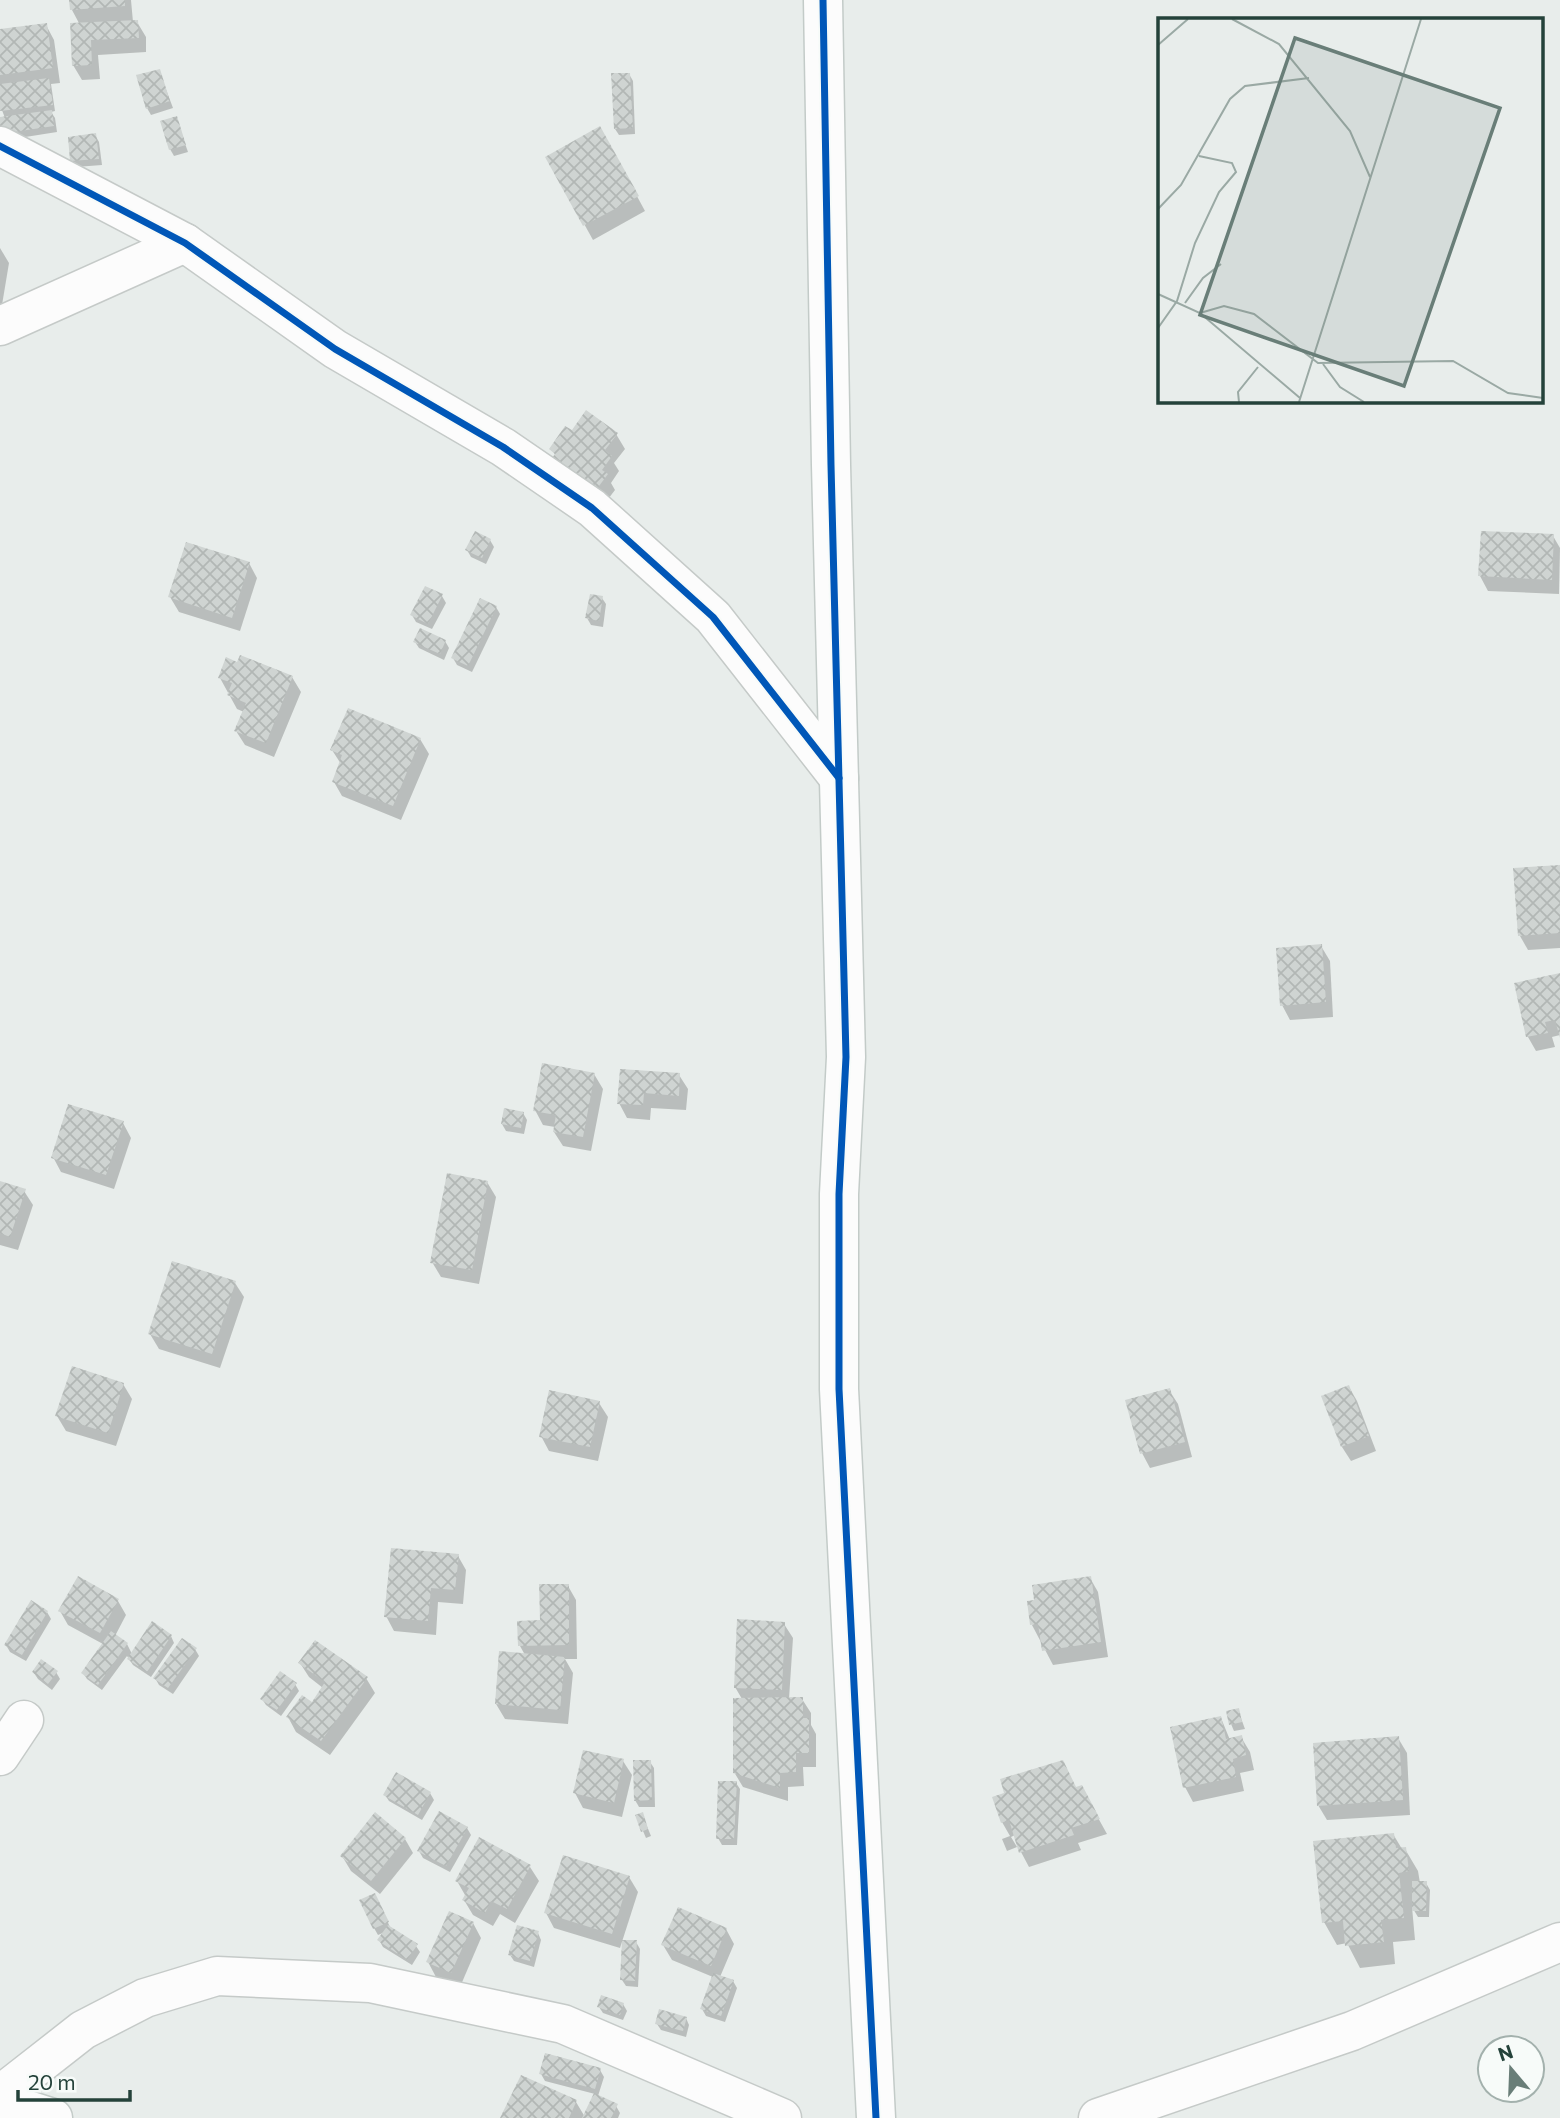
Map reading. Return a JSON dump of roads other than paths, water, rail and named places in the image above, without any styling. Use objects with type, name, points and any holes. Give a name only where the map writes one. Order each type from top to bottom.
[{"type":"street","points":[[823,0],[846,1057],[839,1194],[839,1389],[876,2118]]},
{"type":"street","points":[[0,146],[185,243],[335,349],[503,447],[592,508],[713,617],[839,778]]},
{"type":"street","points":[[0,326],[185,243]]},
{"type":"street","points":[[0,1756],[24,1720]]},
{"type":"street","points":[[1098,2118],[1352,2031],[1560,1942]]},
{"type":"street","points":[[0,2095],[83,2029],[145,1998],[217,1976],[370,1983],[564,2024],[782,2118]]},
{"type":"street","points":[[0,2101],[53,2118]]}]
